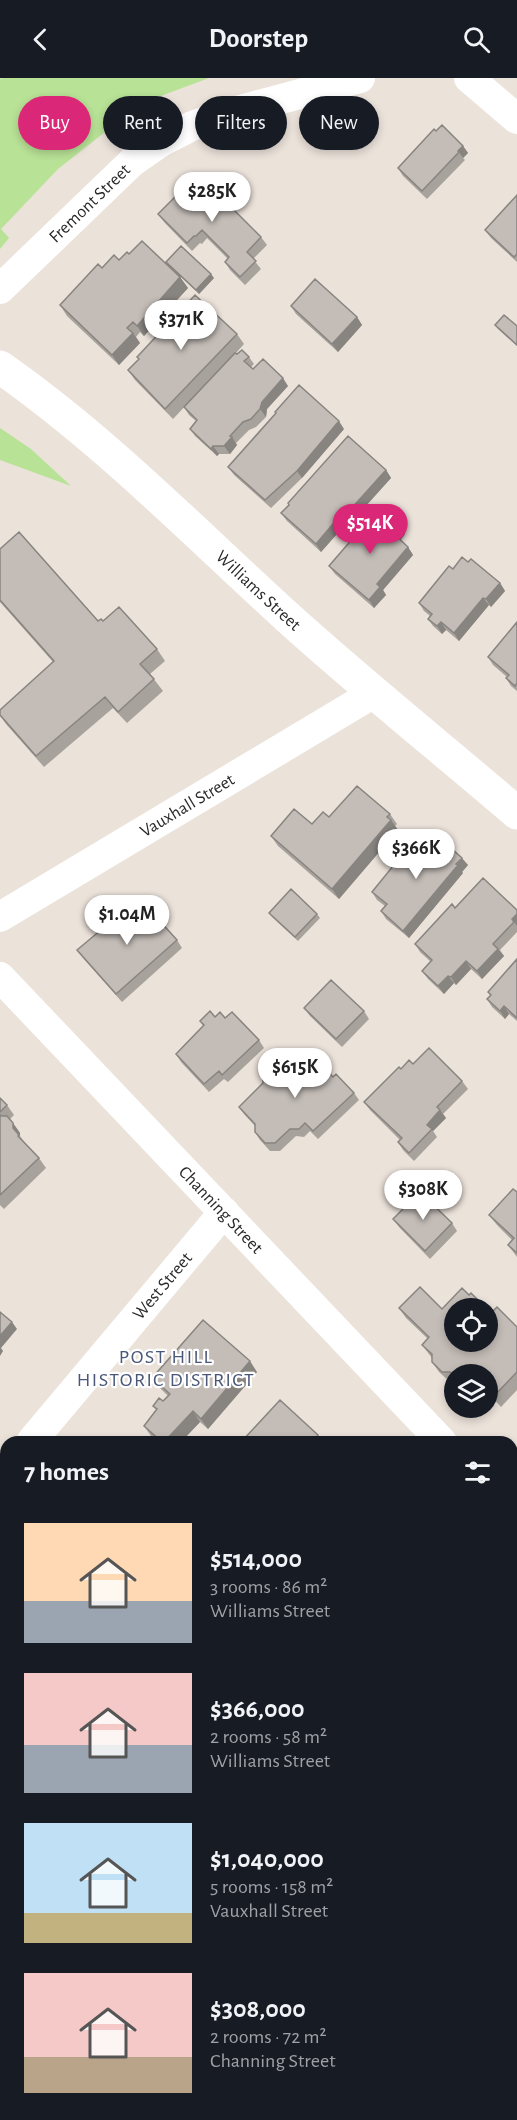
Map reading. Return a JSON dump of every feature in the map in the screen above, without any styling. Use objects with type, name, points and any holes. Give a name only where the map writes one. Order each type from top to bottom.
[{"type":"street","name":"Fremont Street","points":[[0,289],[132,162],[161,142],[192,126],[225,114],[360,78]]},
{"type":"street","points":[[469,78],[517,119]]},
{"type":"street","name":"Williams Street","points":[[0,367],[41,396],[86,433],[294,623],[517,813]]},
{"type":"street","name":"Vauxhall Street","points":[[0,917],[375,693]]},
{"type":"street","name":"Channing Street","points":[[0,977],[436,1436]]},
{"type":"street","name":"West Street","points":[[37,1436],[224,1212]]},
{"type":"green space","points":[[209,78],[161,96],[103,96],[103,134],[91,143],[91,96],[18,96],[18,150],[82,150],[58,169],[1,229],[9,238],[0,249],[0,79]]},
{"type":"green space","points":[[0,428],[31,449],[71,486],[0,460]]},
{"type":"building","points":[[442,125],[463,146],[422,191],[398,168],[434,129],[436,131]]},
{"type":"building","points":[[198,174],[261,237],[247,252],[256,261],[240,277],[225,262],[229,257],[202,230],[187,243],[158,214]]},
{"type":"building","points":[[517,195],[517,254],[514,257],[485,230]]},
{"type":"building","points":[[142,241],[180,277],[137,326],[133,322],[127,328],[133,333],[112,355],[60,305],[98,264],[102,268],[114,255],[119,260]]},
{"type":"building","points":[[181,246],[211,274],[196,290],[166,262]]},
{"type":"building","points":[[315,279],[357,317],[332,344],[291,306]]},
{"type":"building","points":[[195,295],[237,334],[165,409],[128,370],[139,359],[137,357]]},
{"type":"building","points":[[504,315],[517,326],[517,345],[495,325]]},
{"type":"building","points":[[242,350],[249,357],[244,361],[253,369],[263,359],[283,378],[262,402],[260,409],[251,419],[243,422],[224,446],[213,446],[211,449],[190,429],[197,420],[184,407],[235,353]]},
{"type":"building","points":[[299,385],[339,421],[297,471],[265,500],[228,467]]},
{"type":"building","points":[[348,436],[386,470],[340,521],[338,518],[316,544],[281,513]]},
{"type":"building","points":[[381,510],[400,527],[394,534],[408,547],[377,584],[380,587],[369,600],[329,566],[372,516],[374,518]]},
{"type":"building","points":[[19,532],[98,621],[101,619],[103,621],[119,607],[157,649],[140,664],[154,679],[118,712],[105,697],[36,756],[0,715],[0,710],[54,661],[0,600],[0,549]]},
{"type":"building","points":[[462,557],[468,562],[471,559],[500,583],[486,599],[483,598],[454,633],[441,622],[437,626],[428,619],[432,614],[419,603],[449,566],[453,569]]},
{"type":"building","points":[[517,622],[517,683],[515,686],[506,678],[509,675],[488,657]]},
{"type":"building","points":[[357,786],[390,814],[387,817],[391,820],[332,889],[271,836],[294,809],[312,824],[323,812],[329,817]]},
{"type":"building","points":[[434,833],[462,858],[403,931],[381,911],[387,904],[372,892],[402,855],[407,860],[426,838],[428,840]]},
{"type":"building","points":[[483,878],[517,910],[517,914],[512,919],[514,922],[493,944],[498,949],[477,971],[466,961],[451,977],[448,976],[438,986],[422,971],[432,960],[415,944],[452,904],[455,908]]},
{"type":"building","points":[[291,889],[317,914],[295,937],[269,913]]},
{"type":"building","points":[[139,898],[177,940],[116,994],[77,950]]},
{"type":"building","points":[[517,959],[517,1018],[504,1006],[500,1011],[487,999],[491,995],[488,992]]},
{"type":"building","points":[[331,980],[364,1011],[336,1039],[304,1008]]},
{"type":"building","points":[[210,1011],[215,1017],[220,1012],[225,1018],[232,1012],[259,1040],[222,1075],[219,1071],[204,1084],[176,1054],[204,1025],[200,1021]]},
{"type":"building","points":[[429,1048],[462,1081],[437,1107],[440,1110],[427,1125],[432,1129],[409,1153],[398,1142],[402,1138],[364,1102],[399,1067],[401,1069],[409,1060],[413,1064]]},
{"type":"building","points":[[301,1050],[314,1063],[317,1060],[333,1077],[336,1074],[354,1093],[313,1131],[305,1123],[299,1129],[290,1129],[275,1143],[265,1143],[255,1132],[255,1124],[239,1107],[263,1083],[263,1080],[273,1073],[275,1075]]},
{"type":"building","points":[[0,1098],[7,1105],[0,1112]]},
{"type":"building","points":[[0,1115],[7,1116],[13,1123],[18,1136],[39,1158],[0,1195]]},
{"type":"building","points":[[513,1189],[517,1192],[517,1253],[508,1245],[514,1238],[489,1215]]},
{"type":"building","points":[[420,1192],[452,1223],[425,1251],[393,1219]]},
{"type":"building","points":[[420,1287],[442,1309],[444,1307],[444,1352],[498,1352],[498,1308],[517,1327],[517,1372],[498,1392],[498,1364],[444,1364],[444,1372],[442,1372],[432,1362],[432,1354],[422,1345],[429,1337],[399,1308]]},
{"type":"building","points":[[462,1288],[469,1295],[471,1293],[476,1298],[452,1298]]},
{"type":"building","points":[[0,1312],[12,1322],[0,1336]]},
{"type":"building","points":[[203,1320],[250,1361],[201,1419],[193,1411],[170,1436],[155,1436],[144,1426],[157,1409],[153,1406],[159,1398],[163,1401],[170,1394],[152,1378]]},
{"type":"building","points":[[280,1400],[318,1435],[317,1436],[247,1436]]},
{"type":"district","name":"POST HILL HISTORIC DISTRICT","points":[[166,1368]]}]
